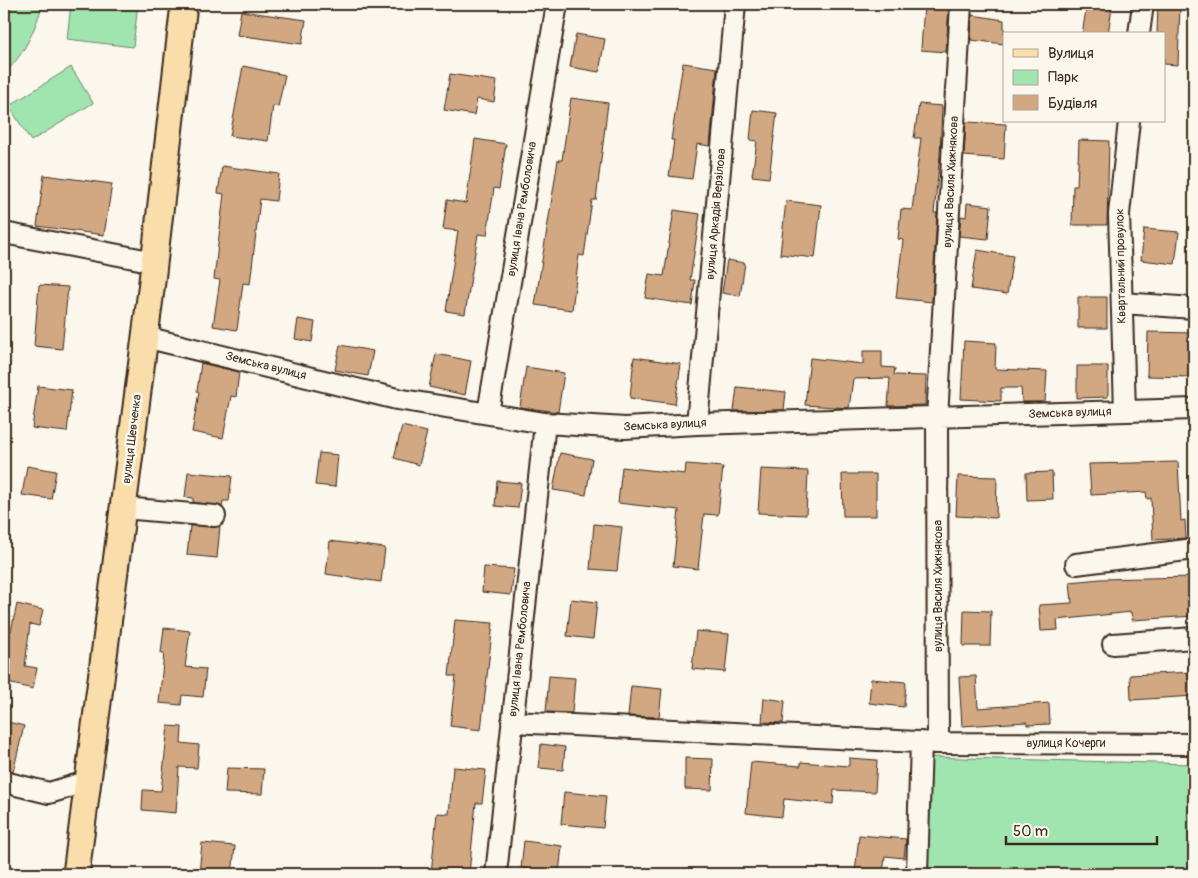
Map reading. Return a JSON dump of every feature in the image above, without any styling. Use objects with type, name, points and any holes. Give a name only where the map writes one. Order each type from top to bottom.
[{"type":"main road","name":"вулиця Шевченка","points":[[76,874],[86,782],[145,337],[184,4]]},
{"type":"street","name":"вулиця Івана Ремболовича","points":[[488,413],[557,4]]},
{"type":"street","name":"вулиця Аркадія Верзілова","points":[[697,424],[735,4]]},
{"type":"street","name":"вулиця Василя Хижнякова","points":[[917,874],[930,743],[937,418],[961,4]]},
{"type":"street","points":[[1139,32],[1143,4]]},
{"type":"street","name":"Квартальний провулок","points":[[1125,411],[1119,214],[1129,122]]},
{"type":"street","points":[[4,233],[154,262]]},
{"type":"street","points":[[1122,303],[1194,308]]},
{"type":"street","name":"Земська вулиця","points":[[145,337],[397,398],[545,423],[625,428],[697,424],[1194,409]]},
{"type":"street","name":"вулиця Івана Ремболовича","points":[[496,874],[545,423]]},
{"type":"street","points":[[123,508],[215,516]]},
{"type":"street","points":[[1076,564],[1194,549]]},
{"type":"street","points":[[1112,644],[1194,638]]},
{"type":"street","points":[[512,722],[930,743]]},
{"type":"street","name":"вулиця Кочерги","points":[[930,743],[1194,744]]},
{"type":"street","points":[[4,782],[49,793],[86,782]]},
{"type":"green space","points":[[4,4],[43,4],[28,42],[18,58],[4,74]]},
{"type":"green space","points":[[71,4],[138,4],[133,47],[67,39]]},
{"type":"green space","points":[[71,67],[93,103],[31,141],[9,106]]},
{"type":"green space","points":[[925,757],[1194,764],[1194,874],[922,874]]},
{"type":"building","points":[[924,4],[949,4],[946,52],[921,50]]},
{"type":"building","points":[[1087,4],[1112,7],[1108,32],[1082,32]]},
{"type":"building","points":[[1158,4],[1180,4],[1178,65],[1166,64],[1166,32],[1157,32]]},
{"type":"building","points":[[241,11],[306,20],[302,44],[237,35]]},
{"type":"building","points":[[972,15],[1004,20],[1003,44],[971,40]]},
{"type":"building","points":[[576,34],[605,39],[599,72],[570,67]]},
{"type":"building","points":[[683,63],[717,68],[710,146],[697,144],[692,179],[669,176],[674,140],[671,140]]},
{"type":"building","points":[[243,66],[285,75],[278,107],[273,106],[268,141],[230,136]]},
{"type":"building","points":[[450,74],[497,81],[494,102],[477,99],[474,115],[444,110]]},
{"type":"building","points":[[571,98],[608,103],[596,200],[592,200],[584,256],[579,255],[572,310],[535,305],[558,160],[562,160]]},
{"type":"building","points":[[919,104],[942,106],[940,156],[934,213],[937,213],[932,302],[896,298],[903,240],[898,239],[901,209],[912,210],[921,138],[914,138]]},
{"type":"building","points":[[753,110],[777,113],[769,178],[752,176],[757,141],[750,140]]},
{"type":"building","points":[[966,122],[1006,124],[1004,159],[964,156]]},
{"type":"building","points":[[475,139],[506,144],[499,189],[494,188],[487,235],[478,234],[465,314],[446,311],[458,231],[443,229],[447,200],[466,203]]},
{"type":"building","points":[[1079,140],[1109,141],[1107,225],[1072,225],[1073,186],[1077,186]]},
{"type":"building","points":[[222,166],[279,174],[276,201],[260,199],[250,284],[243,283],[237,330],[213,326],[220,280],[214,279],[224,194],[218,193]]},
{"type":"building","points":[[44,175],[112,184],[104,235],[37,226]]},
{"type":"building","points":[[786,201],[821,205],[815,258],[780,254]]},
{"type":"building","points":[[967,203],[991,206],[988,239],[959,236],[961,216],[966,217]]},
{"type":"building","points":[[674,210],[700,214],[690,280],[695,280],[692,305],[645,298],[649,274],[664,276]]},
{"type":"building","points":[[1144,229],[1179,232],[1175,264],[1141,260]]},
{"type":"building","points":[[977,250],[1013,256],[1007,294],[971,289]]},
{"type":"building","points":[[727,260],[745,263],[740,296],[722,293]]},
{"type":"building","points":[[39,285],[68,287],[62,349],[34,346]]},
{"type":"building","points":[[1078,297],[1107,297],[1107,328],[1078,328]]},
{"type":"building","points":[[298,319],[315,322],[312,342],[295,339]]},
{"type":"building","points":[[1148,332],[1194,333],[1194,377],[1147,376]]},
{"type":"building","points":[[964,341],[996,343],[995,369],[1047,371],[1045,402],[1022,402],[1021,388],[1001,388],[1001,401],[961,399]]},
{"type":"building","points":[[340,345],[373,351],[368,376],[335,370]]},
{"type":"building","points":[[863,351],[882,351],[882,367],[895,368],[894,375],[926,376],[925,405],[888,406],[890,378],[853,379],[849,408],[805,405],[810,358],[863,364]]},
{"type":"building","points":[[436,354],[471,361],[465,395],[429,387]]},
{"type":"building","points":[[634,357],[681,364],[675,404],[630,398]]},
{"type":"building","points":[[201,363],[239,372],[236,397],[231,396],[223,438],[192,432],[199,392],[197,391]]},
{"type":"building","points":[[1077,366],[1108,366],[1108,397],[1077,398]]},
{"type":"building","points":[[526,367],[564,373],[558,412],[520,407]]},
{"type":"building","points":[[38,386],[72,390],[67,432],[32,428]]},
{"type":"building","points":[[737,387],[786,392],[784,410],[734,411]]},
{"type":"building","points":[[402,426],[427,432],[419,465],[394,458]]},
{"type":"building","points":[[319,453],[338,455],[335,487],[315,485]]},
{"type":"building","points":[[560,453],[592,459],[586,495],[553,490]]},
{"type":"building","points":[[1178,462],[1181,521],[1185,520],[1186,538],[1153,540],[1151,498],[1147,499],[1146,492],[1091,495],[1089,464]]},
{"type":"building","points":[[686,464],[723,467],[718,515],[704,514],[698,569],[673,566],[679,510],[618,503],[622,467],[685,474]]},
{"type":"building","points":[[27,466],[56,471],[51,499],[22,495]]},
{"type":"building","points":[[761,469],[808,471],[806,515],[758,513]]},
{"type":"building","points":[[188,472],[232,476],[229,501],[223,501],[222,507],[193,502],[193,498],[185,497]]},
{"type":"building","points":[[1052,472],[1053,499],[1027,500],[1026,473]]},
{"type":"building","points":[[842,474],[876,474],[876,516],[843,516]]},
{"type":"building","points":[[958,476],[997,477],[996,518],[956,516]]},
{"type":"building","points":[[497,481],[521,483],[518,508],[495,506]]},
{"type":"building","points":[[594,524],[622,527],[617,571],[590,569]]},
{"type":"building","points":[[190,526],[220,526],[217,558],[187,555]]},
{"type":"building","points":[[330,541],[385,548],[381,582],[326,574]]},
{"type":"building","points":[[484,567],[514,569],[511,595],[482,592]]},
{"type":"building","points":[[1194,577],[1194,616],[1132,620],[1131,612],[1057,620],[1058,630],[1041,631],[1039,605],[1072,603],[1070,582],[1100,579]]},
{"type":"building","points":[[571,599],[597,602],[593,639],[567,636]]},
{"type":"building","points":[[17,604],[43,610],[39,626],[30,624],[25,666],[37,668],[33,689],[4,682],[4,630],[11,631]]},
{"type":"building","points":[[964,610],[991,611],[990,646],[963,646]]},
{"type":"building","points":[[455,620],[493,623],[481,730],[450,726],[456,676],[449,676]]},
{"type":"building","points":[[164,628],[190,631],[185,667],[206,669],[203,697],[182,695],[181,705],[159,703],[164,653],[161,653]]},
{"type":"building","points":[[696,631],[729,634],[725,672],[692,669]]},
{"type":"building","points":[[1194,672],[1194,696],[1131,700],[1130,675]]},
{"type":"building","points":[[549,676],[575,678],[572,713],[546,712]]},
{"type":"building","points":[[976,676],[978,708],[1049,703],[1050,724],[1027,725],[1027,722],[962,726],[959,677]]},
{"type":"building","points":[[871,679],[906,682],[904,707],[869,703]]},
{"type":"building","points":[[631,686],[662,689],[659,717],[628,716]]},
{"type":"building","points":[[764,698],[785,701],[783,723],[762,722]]},
{"type":"building","points":[[4,721],[24,726],[13,772],[4,770]]},
{"type":"building","points":[[168,726],[182,727],[181,743],[199,745],[197,768],[179,767],[176,813],[142,810],[143,790],[161,791]]},
{"type":"building","points":[[541,744],[565,747],[563,770],[539,768]]},
{"type":"building","points":[[685,758],[713,759],[712,790],[685,789]]},
{"type":"building","points":[[849,758],[877,760],[875,792],[834,790],[833,804],[784,799],[782,817],[746,813],[751,762],[801,766],[801,762],[849,766]]},
{"type":"building","points":[[453,767],[486,770],[482,803],[476,803],[469,874],[431,874],[437,813],[449,814]]},
{"type":"building","points":[[227,768],[264,769],[262,794],[225,793]]},
{"type":"building","points":[[564,792],[606,796],[603,828],[561,824]]},
{"type":"building","points":[[859,835],[906,839],[904,858],[885,856],[883,874],[855,874]]},
{"type":"building","points":[[524,841],[562,846],[559,873],[521,868]]},
{"type":"building","points":[[202,843],[235,846],[232,874],[199,874]]}]
